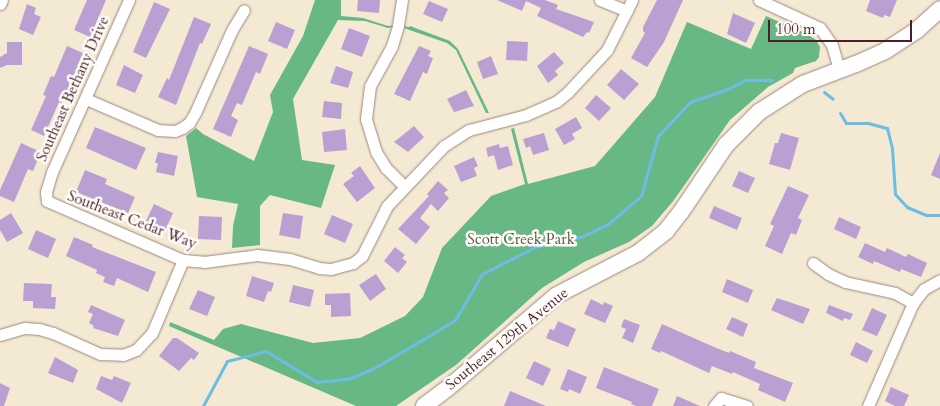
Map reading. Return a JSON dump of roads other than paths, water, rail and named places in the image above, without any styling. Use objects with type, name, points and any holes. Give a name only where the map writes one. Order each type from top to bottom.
[{"type":"main road","name":"Southeast 129th Avenue","points":[[424,406],[448,388],[551,300],[575,284],[638,253],[666,231],[681,212],[722,150],[748,120],[788,91],[885,51],[939,13]]},
{"type":"street","points":[[0,4],[2,0]]},
{"type":"street","name":"Southeast Bethany Drive","points":[[46,192],[129,0]]},
{"type":"street","points":[[402,0],[398,26],[392,46],[370,86],[366,119],[376,152],[386,168],[404,186]]},
{"type":"street","points":[[600,0],[627,11]]},
{"type":"street","name":"Southeast Cedar Way","points":[[46,192],[46,201],[51,205],[183,260],[204,262],[257,255],[290,259],[319,268],[342,268],[362,256],[380,217],[404,186],[444,146],[469,130],[526,115],[557,101],[568,92],[607,50],[632,0]]},
{"type":"street","points":[[759,0],[820,28],[832,45],[839,70]]},
{"type":"street","points":[[86,99],[158,130],[175,131],[182,128],[189,123],[195,113],[232,30],[244,10]]},
{"type":"street","points":[[0,335],[25,328],[39,329],[54,333],[100,354],[123,355],[136,350],[152,333],[183,260]]},
{"type":"street","points":[[813,262],[828,274],[845,282],[896,293],[913,303]]},
{"type":"street","points":[[868,406],[913,303],[924,289],[940,280]]},
{"type":"street","points":[[714,406],[721,398],[747,406]]},
{"type":"waterway","points":[[203,406],[227,361],[266,351],[317,382],[348,379],[374,368],[455,320],[482,274],[535,247],[581,237],[608,224],[641,196],[658,136],[690,102],[728,89],[746,80],[772,80]]},
{"type":"waterway","points":[[824,92],[833,99]]},
{"type":"waterway","points":[[840,113],[846,123],[868,123],[887,128],[892,148],[895,194],[907,207],[926,215],[940,215]]},
{"type":"park label","name":"Scott Creek Park","points":[[521,240]]}]
